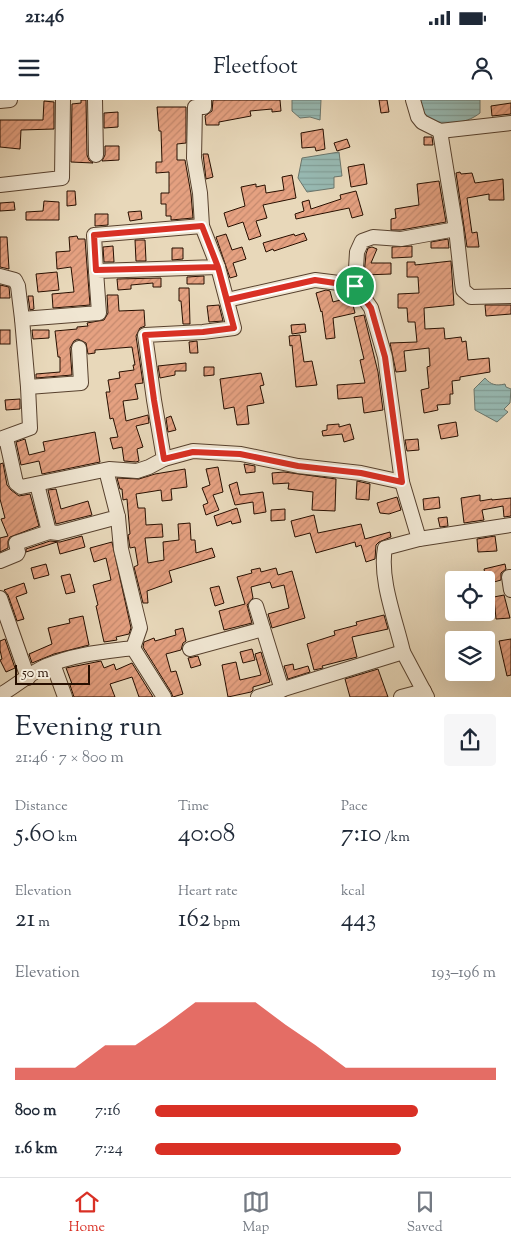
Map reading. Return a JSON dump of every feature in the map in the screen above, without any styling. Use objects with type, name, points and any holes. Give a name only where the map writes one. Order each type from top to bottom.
[{"type":"street","points":[[0,101],[10,100]]},
{"type":"street","points":[[0,185],[62,178],[63,100]]},
{"type":"street","points":[[95,100],[96,155]]},
{"type":"street","points":[[164,459],[145,335],[203,332],[234,328],[218,267],[202,226],[200,193],[194,158],[195,107],[204,107],[204,100]]},
{"type":"street","points":[[413,100],[418,117],[422,122],[440,131],[511,123]]},
{"type":"street","points":[[440,131],[456,229],[462,283],[466,294],[471,297],[511,296]]},
{"type":"street","points":[[22,319],[99,313],[94,235],[202,226]]},
{"type":"street","points":[[419,539],[402,482],[385,357],[371,308],[355,286],[357,252],[362,241],[373,237],[401,239],[456,229]]},
{"type":"street","points":[[96,270],[218,267]]},
{"type":"street","points":[[0,276],[16,280],[22,319],[30,428],[3,439],[16,483],[21,487],[106,470],[137,471],[164,459],[193,452],[240,454],[298,466],[361,473],[402,482]]},
{"type":"street","points":[[227,300],[315,280],[355,286]]},
{"type":"street","points":[[28,387],[81,383],[80,348]]},
{"type":"street","points":[[106,470],[118,516],[121,549],[140,628],[133,648]]},
{"type":"street","points":[[37,484],[49,532]]},
{"type":"street","points":[[0,562],[17,554],[16,543],[49,532],[58,533],[118,516]]},
{"type":"street","points":[[401,697],[426,694],[404,652],[387,588],[383,556],[385,548],[419,539],[511,525]]},
{"type":"street","points":[[511,577],[509,577],[511,590]]},
{"type":"street","points":[[0,598],[28,678]]},
{"type":"street","points":[[256,606],[263,630],[287,692]]},
{"type":"street","points":[[190,650],[263,630]]},
{"type":"street","points":[[0,695],[44,667],[79,655],[133,648]]},
{"type":"street","points":[[133,648],[164,697]]},
{"type":"street","points":[[258,697],[287,692],[404,652]]},
{"type":"street","points":[[53,664],[65,697]]},
{"type":"water","points":[[292,100],[321,100],[320,120],[310,117],[300,118],[292,111]]},
{"type":"water","points":[[417,100],[480,100],[480,113],[460,122],[438,123],[424,119]]},
{"type":"water","points":[[339,152],[342,176],[334,177],[334,188],[307,192],[298,178],[302,158]]},
{"type":"water","points":[[485,378],[492,384],[505,384],[506,387],[511,389],[510,403],[504,409],[508,412],[497,422],[475,410],[474,389]]},
{"type":"building","points":[[81,100],[86,100],[87,155],[93,163],[71,162],[72,104],[81,103]]},
{"type":"building","points":[[213,100],[280,100],[281,111],[272,112],[272,109],[250,111],[251,116],[219,122],[219,125],[206,125],[205,116],[212,111]]},
{"type":"building","points":[[379,100],[387,100],[389,112],[381,113]]},
{"type":"building","points":[[44,101],[54,102],[54,129],[21,130],[20,149],[0,147],[0,120],[43,120]]},
{"type":"building","points":[[511,103],[511,114],[492,116],[491,106]]},
{"type":"building","points":[[157,107],[186,107],[186,143],[177,144],[177,160],[185,160],[193,218],[171,220],[171,216],[166,216],[166,204],[161,204],[161,193],[169,193],[169,172],[156,173],[156,162],[162,162],[161,131],[159,131]]},
{"type":"building","points":[[118,112],[118,127],[104,128],[104,113]]},
{"type":"building","points":[[323,129],[325,149],[316,151],[315,147],[302,148],[301,133]]},
{"type":"building","points":[[424,137],[432,137],[433,145],[424,145]]},
{"type":"building","points":[[347,139],[350,147],[337,151],[334,143]]},
{"type":"building","points":[[105,146],[119,146],[119,160],[102,161],[105,155]]},
{"type":"building","points":[[203,154],[208,154],[213,177],[206,179]]},
{"type":"building","points":[[364,164],[367,184],[351,187],[348,167]]},
{"type":"building","points":[[460,172],[461,174],[472,173],[475,183],[503,179],[504,200],[489,200],[489,194],[467,198],[472,233],[477,232],[479,247],[467,247],[456,173]]},
{"type":"building","points":[[292,175],[296,198],[263,205],[267,218],[256,221],[261,236],[249,240],[243,222],[228,227],[224,213],[245,206],[241,187],[256,184],[256,187],[265,185],[266,193],[284,190],[282,177]]},
{"type":"building","points":[[439,181],[446,222],[391,230],[391,219],[396,218],[395,209],[419,205],[417,184]]},
{"type":"building","points":[[67,191],[75,191],[76,205],[67,206]]},
{"type":"building","points":[[356,191],[363,215],[352,218],[349,208],[296,219],[295,214],[304,211],[302,202],[309,200],[311,209],[341,199],[340,195]]},
{"type":"building","points":[[44,201],[59,202],[59,220],[26,220],[26,212],[43,211]]},
{"type":"building","points":[[14,202],[15,210],[0,211],[0,203]]},
{"type":"building","points":[[141,211],[142,219],[130,221],[128,212]]},
{"type":"building","points":[[95,214],[108,214],[108,225],[95,226]]},
{"type":"building","points":[[304,233],[307,240],[266,252],[263,243]]},
{"type":"building","points":[[226,234],[232,250],[242,247],[246,259],[233,263],[237,276],[230,278],[216,237]]},
{"type":"building","points":[[77,236],[78,239],[85,239],[90,305],[53,308],[52,294],[74,292],[71,267],[57,269],[56,252],[70,251],[69,237]]},
{"type":"building","points":[[0,237],[7,237],[9,269],[0,267]]},
{"type":"building","points":[[448,239],[449,248],[431,248],[431,242]]},
{"type":"building","points":[[135,240],[145,240],[146,261],[136,261]]},
{"type":"building","points":[[113,246],[114,262],[104,262],[103,247]]},
{"type":"building","points":[[412,246],[412,257],[392,258],[392,247]]},
{"type":"building","points":[[172,248],[183,248],[183,259],[172,260]]},
{"type":"building","points":[[368,248],[377,249],[371,263],[391,263],[391,274],[364,275],[366,254]]},
{"type":"building","points":[[451,261],[454,305],[424,308],[425,329],[444,328],[445,339],[461,337],[462,342],[466,341],[468,360],[489,358],[490,372],[460,377],[460,380],[452,381],[453,394],[450,394],[450,404],[437,405],[438,410],[424,413],[421,390],[429,388],[427,367],[430,366],[429,348],[404,351],[406,371],[396,372],[390,343],[417,342],[415,322],[408,322],[407,308],[398,308],[398,294],[419,293],[418,277],[407,277],[407,262],[415,262],[415,265]]},
{"type":"building","points":[[57,272],[59,290],[38,292],[36,274]]},
{"type":"building","points":[[204,276],[204,284],[187,284],[187,277]]},
{"type":"building","points":[[161,278],[161,287],[153,287],[153,283],[131,285],[131,289],[118,290],[117,279]]},
{"type":"building","points":[[0,285],[9,287],[10,298],[0,298]]},
{"type":"building","points":[[179,288],[189,288],[190,324],[183,324]]},
{"type":"building","points":[[326,290],[330,291],[333,302],[351,297],[355,313],[333,318],[335,338],[326,339],[322,311],[316,293]]},
{"type":"building","points":[[107,295],[118,295],[119,311],[144,310],[145,326],[140,328],[136,336],[143,383],[135,384],[138,399],[123,401],[126,421],[148,415],[149,423],[136,426],[143,447],[137,449],[139,461],[136,462],[124,461],[122,447],[113,449],[110,438],[118,437],[113,418],[110,419],[106,392],[110,392],[108,380],[120,378],[119,372],[134,370],[132,347],[95,350],[95,353],[88,354],[86,343],[78,339],[74,341],[70,348],[72,375],[36,378],[36,374],[60,372],[60,357],[58,357],[55,331],[77,329],[77,327],[88,326],[87,323],[104,320],[108,313]]},
{"type":"building","points":[[28,296],[33,296],[34,309],[30,310]]},
{"type":"building","points":[[219,305],[223,321],[209,322],[207,306]]},
{"type":"building","points":[[485,305],[511,305],[511,314],[486,316]]},
{"type":"building","points":[[364,315],[378,372],[383,410],[364,413],[362,397],[338,399],[337,385],[365,383],[360,360],[364,359],[354,317]]},
{"type":"building","points":[[305,324],[306,332],[292,334],[291,325]]},
{"type":"building","points":[[0,330],[10,330],[10,344],[0,344]]},
{"type":"building","points":[[32,330],[49,330],[49,338],[33,339]]},
{"type":"building","points":[[300,335],[304,362],[312,361],[317,385],[296,387],[292,345],[290,346],[289,336]]},
{"type":"building","points":[[197,341],[198,353],[190,353],[189,342]]},
{"type":"building","points":[[186,363],[186,371],[175,371],[175,375],[160,378],[158,366]]},
{"type":"building","points":[[204,367],[214,367],[214,375],[204,376]]},
{"type":"building","points":[[261,373],[264,385],[260,386],[264,403],[247,406],[249,424],[237,425],[234,407],[224,409],[220,379]]},
{"type":"building","points":[[20,399],[20,409],[6,410],[5,400]]},
{"type":"building","points":[[171,416],[176,430],[168,432],[166,418]]},
{"type":"building","points":[[456,422],[458,436],[441,439],[438,425]]},
{"type":"building","points":[[339,424],[339,427],[350,424],[354,439],[344,442],[342,434],[323,436],[322,431],[327,430],[327,425]]},
{"type":"building","points":[[95,432],[100,462],[42,474],[39,461],[21,465],[16,442],[25,439],[29,455],[45,451],[43,442]]},
{"type":"building","points":[[418,439],[419,450],[407,451],[405,440]]},
{"type":"building","points":[[3,463],[7,485],[11,490],[19,496],[30,494],[39,526],[10,537],[8,548],[0,552],[0,538],[8,536],[1,519],[5,518],[0,499],[0,464]]},
{"type":"building","points":[[244,464],[255,466],[255,472],[246,473]]},
{"type":"building","points":[[218,467],[223,492],[213,495],[219,510],[206,515],[203,505],[208,503],[202,488],[210,485],[206,469]]},
{"type":"building","points":[[185,469],[187,487],[171,489],[172,500],[162,501],[161,490],[136,494],[138,508],[145,508],[146,525],[162,524],[163,537],[145,538],[148,563],[164,560],[163,542],[179,540],[178,524],[190,523],[191,540],[195,540],[196,553],[212,548],[215,557],[169,571],[172,582],[147,591],[148,603],[143,603],[134,567],[138,565],[135,547],[130,548],[128,535],[130,534],[127,499],[123,500],[122,489],[120,489],[117,478],[139,479]]},
{"type":"building","points":[[284,472],[336,479],[335,511],[312,510],[313,492],[288,489],[289,483],[273,484],[272,473]]},
{"type":"building","points":[[357,481],[370,484],[369,500],[356,499]]},
{"type":"building","points":[[237,482],[240,495],[263,492],[266,512],[254,514],[253,502],[235,505],[229,485]]},
{"type":"building","points":[[56,489],[61,509],[88,501],[92,515],[56,524],[48,490]]},
{"type":"building","points":[[480,495],[480,501],[511,498],[511,516],[504,517],[503,506],[482,510],[484,520],[464,523],[461,498]]},
{"type":"building","points":[[397,497],[401,510],[389,514],[380,513],[377,503]]},
{"type":"building","points":[[439,497],[440,508],[424,510],[423,499]]},
{"type":"building","points":[[237,508],[241,522],[232,524],[231,521],[217,526],[214,516]]},
{"type":"building","points":[[285,509],[285,520],[271,521],[271,510]]},
{"type":"building","points":[[314,515],[318,533],[361,524],[365,539],[390,532],[391,537],[376,545],[375,559],[366,562],[361,545],[356,547],[355,542],[316,553],[310,533],[295,537],[291,521]]},
{"type":"building","points":[[447,517],[448,526],[440,527],[438,518]]},
{"type":"building","points":[[82,536],[85,547],[60,554],[57,542],[26,552],[26,549],[50,541],[60,542]]},
{"type":"building","points":[[495,536],[497,551],[478,552],[477,539]]},
{"type":"building","points":[[112,542],[131,628],[129,634],[116,637],[117,640],[104,642],[93,585],[111,580],[106,558],[94,562],[90,548]]},
{"type":"building","points":[[46,564],[49,575],[34,579],[31,568]]},
{"type":"building","points":[[505,564],[506,569],[501,573],[501,580],[495,582],[495,571],[484,571],[484,569]]},
{"type":"building","points":[[260,568],[261,572],[276,568],[278,575],[292,571],[305,618],[272,628],[268,614],[289,608],[284,585],[272,588],[270,582],[251,587],[253,598],[247,605],[252,623],[224,630],[219,611],[245,604],[237,577],[252,573],[251,570]]},
{"type":"building","points":[[70,574],[75,592],[66,594],[61,576]]},
{"type":"building","points":[[24,583],[27,593],[16,597],[24,619],[17,621],[8,595],[4,590]]},
{"type":"building","points":[[219,586],[224,603],[215,606],[210,588]]},
{"type":"building","points":[[504,595],[510,618],[496,619],[495,597]]},
{"type":"building","points":[[384,615],[388,629],[352,637],[357,657],[322,666],[323,668],[314,670],[307,644],[335,635],[334,631],[357,625],[356,622]]},
{"type":"building","points":[[83,616],[89,645],[54,654],[32,663],[29,654],[52,644],[48,628],[70,623],[69,619]]},
{"type":"building","points":[[183,628],[186,641],[183,643],[181,650],[166,654],[171,672],[176,671],[183,694],[173,697],[143,647],[144,642],[154,638],[155,641],[176,635],[175,630]]},
{"type":"building","points":[[5,639],[15,668],[6,672],[0,660],[2,659],[0,641]]},
{"type":"building","points":[[511,639],[511,675],[507,676],[499,641]]},
{"type":"building","points":[[252,649],[255,660],[243,663],[240,652]]},
{"type":"building","points":[[261,652],[270,682],[253,687],[251,692],[228,697],[222,665],[236,662],[240,680],[261,675],[255,654]]},
{"type":"building","points":[[198,656],[201,665],[191,668],[188,658]]},
{"type":"building","points":[[101,661],[104,668],[114,664],[116,670],[132,663],[153,697],[139,697],[132,677],[110,684],[115,697],[74,697],[70,685],[72,684],[66,668]]},
{"type":"building","points":[[293,664],[294,670],[308,666],[310,672],[288,679],[284,666]]},
{"type":"building","points":[[378,669],[388,697],[350,697],[345,679]]},
{"type":"route","points":[[355,286],[315,280],[227,300],[218,267],[96,270],[94,235],[202,226],[218,267],[234,328],[203,332],[145,335],[164,459],[193,452],[240,454],[298,466],[361,473],[402,482],[385,357],[371,308],[355,286]]}]
